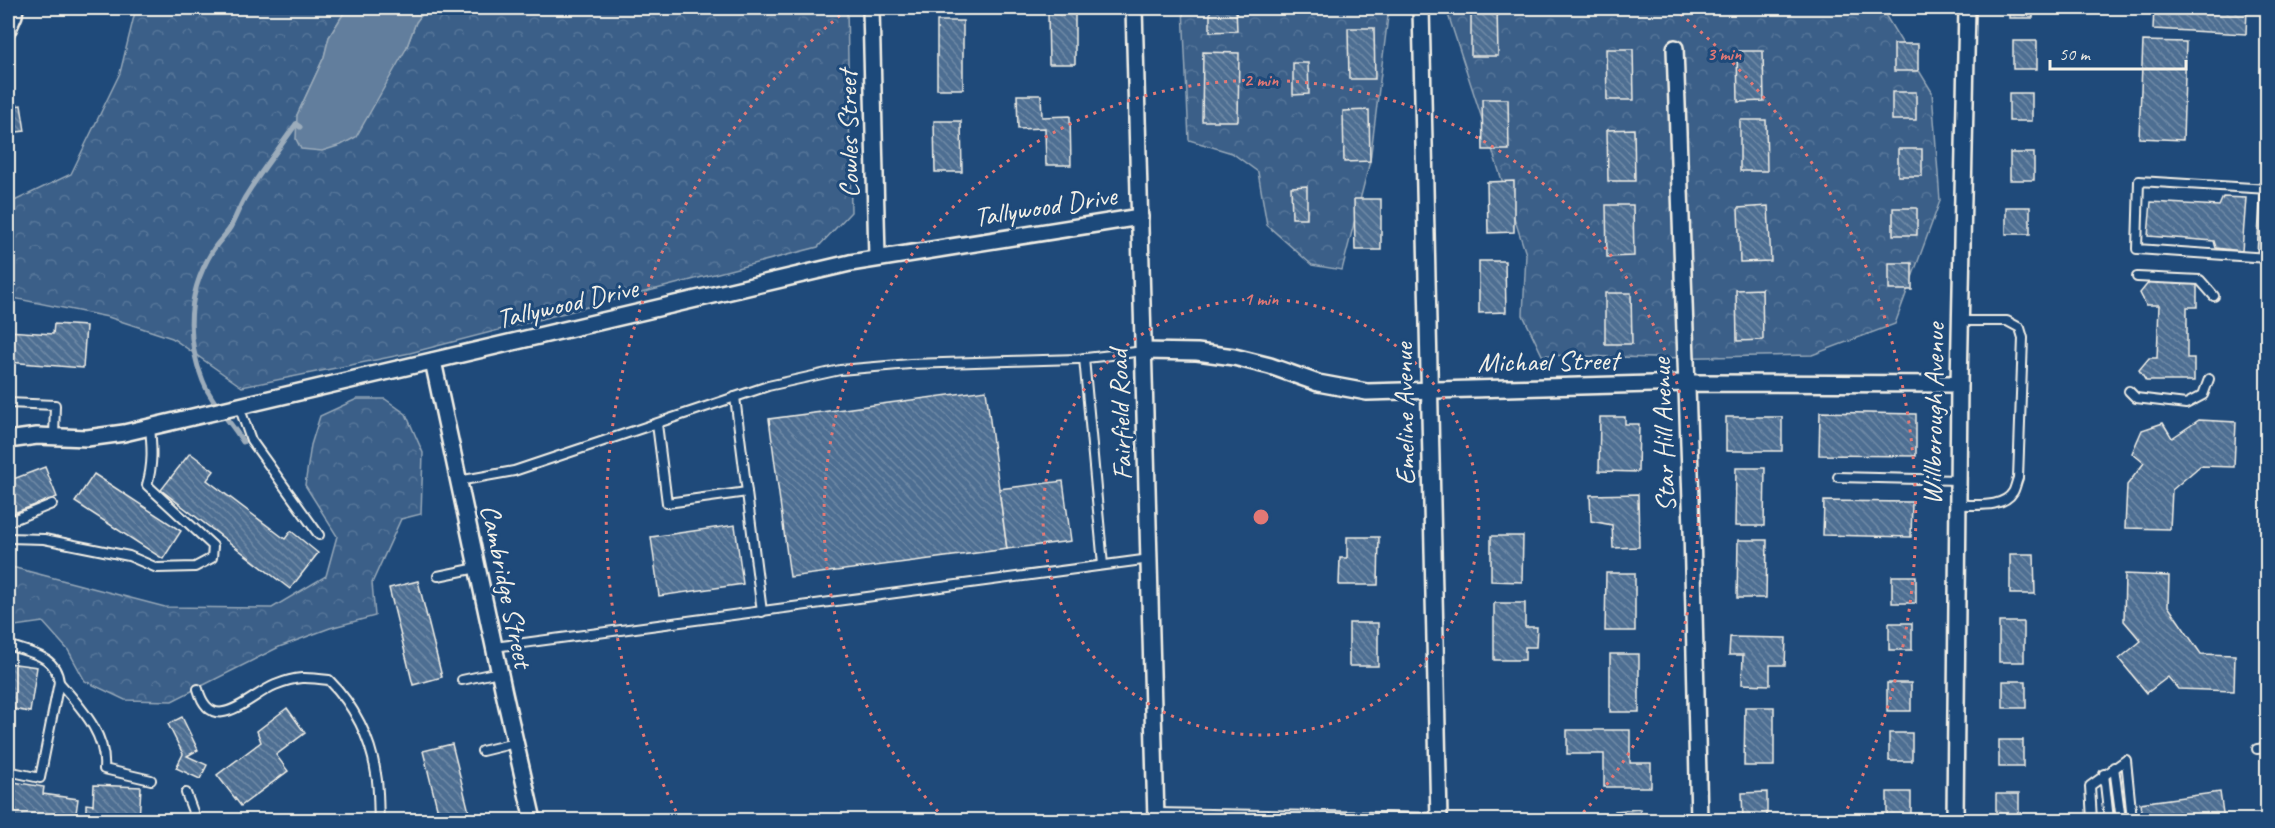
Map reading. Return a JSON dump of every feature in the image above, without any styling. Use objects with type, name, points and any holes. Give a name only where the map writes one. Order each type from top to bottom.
[{"type":"street","points":[[8,29],[15,8]]},
{"type":"street","name":"Cowles Street","points":[[871,8],[877,258]]},
{"type":"street","name":"Fairfield Road","points":[[1134,8],[1156,817]]},
{"type":"street","name":"Emeline Avenue","points":[[1421,8],[1438,819]]},
{"type":"street","name":"Willborough Avenue","points":[[1955,820],[1959,384],[1967,8]]},
{"type":"street","name":"Star Hill Avenue","points":[[1675,48],[1699,820]]},
{"type":"street","name":"Tallywood Drive","points":[[8,440],[24,437],[87,438],[150,427],[850,263],[1140,217]]},
{"type":"street","name":"Michael Street","points":[[1144,351],[1197,352],[1234,357],[1270,366],[1318,383],[1367,392],[1404,393],[1429,390],[1687,383],[1959,384]]},
{"type":"street","name":"Cambridge Street","points":[[433,361],[533,820]]},
{"type":"lane","points":[[2139,182],[2267,189],[2265,258],[2137,249],[2139,182]]},
{"type":"lane","points":[[2137,277],[2200,280],[2214,296]]},
{"type":"lane","points":[[1958,505],[1993,504],[2005,500],[2013,493],[2018,478],[2023,338],[2020,328],[2007,321],[1960,321]]},
{"type":"lane","points":[[458,481],[514,471],[768,386],[840,370],[910,364],[1084,358],[1144,351]]},
{"type":"lane","points":[[1084,358],[1103,565]]},
{"type":"lane","points":[[2129,392],[2136,398],[2186,404],[2203,395],[2210,379]]},
{"type":"lane","points":[[735,397],[762,612]]},
{"type":"lane","points":[[8,403],[54,405],[54,437]]},
{"type":"lane","points":[[239,406],[251,440],[319,535]]},
{"type":"lane","points":[[657,424],[668,503],[747,492]]},
{"type":"lane","points":[[8,538],[44,539],[118,554],[157,568],[195,567],[212,558],[213,546],[147,485],[152,470],[153,451],[150,427]]},
{"type":"lane","points":[[1838,477],[1958,480]]},
{"type":"lane","points":[[8,522],[52,504]]},
{"type":"lane","points":[[494,647],[1150,559]]},
{"type":"lane","points":[[438,576],[477,568]]},
{"type":"lane","points":[[8,645],[46,658],[58,670],[59,682],[40,778],[8,771]]},
{"type":"lane","points":[[462,680],[499,672]]},
{"type":"lane","points":[[198,689],[201,700],[207,706],[214,712],[224,713],[245,704],[273,686],[303,676],[329,680],[351,705],[362,727],[376,774],[379,820]]},
{"type":"lane","points":[[59,682],[99,735],[105,755],[104,769],[151,780]]},
{"type":"lane","points":[[482,750],[516,743]]},
{"type":"lane","points":[[2257,749],[2268,748]]},
{"type":"lane","points":[[2092,820],[2090,786],[2126,760],[2132,820]]},
{"type":"lane","points":[[2114,767],[2121,820]]},
{"type":"lane","points":[[2104,774],[2109,820]]},
{"type":"lane","points":[[186,793],[196,820]]},
{"type":"lane","points":[[1156,817],[1438,819]]},
{"type":"green space","points":[[136,8],[347,8],[329,37],[324,57],[297,115],[406,49],[416,22],[427,8],[847,8],[851,212],[818,247],[410,353],[242,387],[172,338],[108,317],[8,297],[8,204],[71,174],[120,73]]},
{"type":"green space","points":[[1183,8],[1389,8],[1370,161],[1342,270],[1312,265],[1267,225],[1258,172],[1232,153],[1189,140]]},
{"type":"green space","points":[[1446,8],[1881,8],[1932,92],[1940,201],[1895,324],[1812,355],[1654,358],[1542,355],[1523,315],[1526,254]]},
{"type":"green space","points":[[357,399],[385,399],[406,414],[423,453],[421,514],[401,519],[372,583],[375,616],[330,628],[279,647],[172,701],[125,700],[85,681],[68,650],[43,622],[8,627],[8,566],[165,607],[272,608],[326,576],[337,536],[305,485],[311,445],[320,416]]},
{"type":"shaded area","points":[[347,8],[427,8],[416,22],[406,49],[356,137],[322,151],[301,149],[296,139],[297,115],[324,57],[329,37]]},
{"type":"building","points":[[1210,8],[1236,8],[1237,31],[1210,32]]},
{"type":"building","points":[[1471,8],[1497,8],[1498,56],[1471,56]]},
{"type":"building","points":[[1889,8],[1912,8],[1912,10],[1889,10]]},
{"type":"building","points":[[2009,8],[2033,8],[2033,18],[2009,18]]},
{"type":"building","points":[[2154,8],[2247,8],[2246,34],[2153,29]]},
{"type":"building","points":[[1048,13],[1075,13],[1075,64],[1049,64]]},
{"type":"building","points":[[937,21],[963,21],[963,89],[937,89]]},
{"type":"building","points":[[1348,28],[1374,28],[1375,79],[1349,79]]},
{"type":"building","points":[[2013,41],[2037,41],[2037,69],[2013,69]]},
{"type":"building","points":[[2143,41],[2186,42],[2183,140],[2139,138]]},
{"type":"building","points":[[1894,44],[1918,44],[1918,71],[1894,71]]},
{"type":"building","points":[[1606,49],[1633,49],[1634,100],[1607,100]]},
{"type":"building","points":[[1737,51],[1763,51],[1764,101],[1738,102]]},
{"type":"building","points":[[1203,52],[1239,53],[1238,121],[1202,121]]},
{"type":"building","points":[[1293,63],[1308,63],[1309,94],[1293,95]]},
{"type":"building","points":[[1892,92],[1916,92],[1916,120],[1892,120]]},
{"type":"building","points":[[2009,93],[2032,93],[2032,121],[2009,121]]},
{"type":"building","points":[[1017,95],[1041,95],[1042,117],[1070,116],[1071,165],[1046,165],[1045,128],[1018,129]]},
{"type":"building","points":[[1482,99],[1508,99],[1509,150],[1483,150]]},
{"type":"building","points":[[21,105],[25,131],[8,133],[8,107]]},
{"type":"building","points":[[1369,110],[1370,161],[1344,162],[1343,111]]},
{"type":"building","points":[[1740,120],[1766,120],[1767,171],[1740,171]]},
{"type":"building","points":[[934,121],[961,121],[962,172],[935,172]]},
{"type":"building","points":[[1634,129],[1635,181],[1608,181],[1607,130]]},
{"type":"building","points":[[1898,149],[1922,149],[1922,176],[1898,176]]},
{"type":"building","points":[[2010,153],[2034,153],[2034,180],[2010,180]]},
{"type":"building","points":[[1514,181],[1514,232],[1488,233],[1487,182]]},
{"type":"building","points":[[1307,186],[1307,218],[1292,218],[1291,187]]},
{"type":"building","points":[[2223,197],[2246,198],[2242,251],[2216,248],[2214,241],[2148,236],[2151,202],[2219,206]]},
{"type":"building","points":[[1354,199],[1381,199],[1381,250],[1355,250]]},
{"type":"building","points":[[1606,205],[1633,205],[1634,256],[1607,257]]},
{"type":"building","points":[[1768,206],[1771,261],[1740,262],[1738,208]]},
{"type":"building","points":[[2006,207],[2030,207],[2030,234],[2006,234]]},
{"type":"building","points":[[1893,208],[1917,208],[1917,235],[1893,235]]},
{"type":"building","points":[[1479,261],[1505,261],[1506,312],[1479,313]]},
{"type":"building","points":[[1889,263],[1912,263],[1912,290],[1889,290]]},
{"type":"building","points":[[2149,282],[2197,282],[2197,307],[2187,307],[2187,358],[2194,358],[2194,381],[2146,381],[2139,370],[2149,358],[2157,358],[2159,305],[2146,305],[2140,293]]},
{"type":"building","points":[[1762,289],[1763,340],[1737,341],[1736,290]]},
{"type":"building","points":[[1605,293],[1631,293],[1632,344],[1605,344]]},
{"type":"building","points":[[54,324],[86,326],[83,368],[8,362],[8,331],[53,334]]},
{"type":"building","points":[[986,390],[1007,549],[790,577],[769,419]]},
{"type":"building","points":[[1820,412],[1916,414],[1916,456],[1819,455]]},
{"type":"building","points":[[1600,417],[1625,417],[1625,424],[1639,424],[1638,472],[1599,471]]},
{"type":"building","points":[[1726,417],[1782,417],[1782,451],[1726,451]]},
{"type":"building","points":[[2199,420],[2236,422],[2234,467],[2200,466],[2172,490],[2170,529],[2125,528],[2127,485],[2144,463],[2132,453],[2142,430],[2163,423],[2172,438]]},
{"type":"building","points":[[190,453],[214,471],[207,480],[285,539],[291,531],[318,553],[290,589],[161,490]]},
{"type":"building","points":[[45,467],[57,497],[8,515],[8,481]]},
{"type":"building","points":[[1736,468],[1765,468],[1764,526],[1735,526]]},
{"type":"building","points":[[94,474],[181,531],[163,559],[75,502]]},
{"type":"building","points":[[1063,481],[1071,541],[1007,549],[999,489]]},
{"type":"building","points":[[1638,494],[1639,547],[1613,548],[1612,525],[1591,521],[1590,495]]},
{"type":"building","points":[[1824,501],[1912,502],[1911,537],[1823,535]]},
{"type":"building","points":[[735,525],[743,584],[659,596],[651,537]]},
{"type":"building","points":[[1491,536],[1523,536],[1522,582],[1491,581]]},
{"type":"building","points":[[1347,537],[1379,537],[1378,585],[1339,585],[1340,558],[1347,558]]},
{"type":"building","points":[[1738,540],[1767,540],[1766,598],[1737,598]]},
{"type":"building","points":[[2010,554],[2034,554],[2035,594],[2010,594]]},
{"type":"building","points":[[1606,573],[1635,573],[1635,631],[1605,631]]},
{"type":"building","points":[[2125,574],[2169,576],[2168,606],[2201,654],[2235,655],[2234,691],[2178,689],[2168,677],[2147,693],[2119,659],[2141,641],[2124,621]]},
{"type":"building","points":[[1892,576],[1916,576],[1916,603],[1892,603]]},
{"type":"building","points":[[418,581],[442,677],[413,685],[389,588]]},
{"type":"building","points":[[1494,603],[1525,603],[1525,627],[1537,627],[1536,647],[1525,647],[1525,660],[1494,660]]},
{"type":"building","points":[[1999,622],[2024,622],[2024,662],[1999,662]]},
{"type":"building","points":[[1349,623],[1378,623],[1378,666],[1349,666]]},
{"type":"building","points":[[1889,623],[1912,623],[1912,650],[1889,650]]},
{"type":"building","points":[[1730,637],[1786,638],[1785,665],[1770,665],[1770,685],[1742,684],[1743,655],[1729,655]]},
{"type":"building","points":[[1610,654],[1639,654],[1639,712],[1610,712]]},
{"type":"building","points":[[8,663],[37,667],[30,712],[8,708]]},
{"type":"building","points":[[2003,681],[2026,681],[2026,708],[2003,708]]},
{"type":"building","points":[[1887,683],[1911,683],[1911,711],[1887,711]]},
{"type":"building","points":[[1745,707],[1774,707],[1774,766],[1744,766]]},
{"type":"building","points":[[287,708],[305,733],[276,755],[288,771],[241,806],[217,775],[261,742],[257,731]]},
{"type":"building","points":[[182,717],[198,750],[187,756],[207,765],[200,779],[176,768],[183,754],[168,724]]},
{"type":"building","points":[[1567,730],[1630,730],[1630,763],[1651,763],[1651,787],[1604,787],[1604,754],[1567,754]]},
{"type":"building","points":[[1889,733],[1912,733],[1912,761],[1889,761]]},
{"type":"building","points":[[1999,740],[2023,740],[2023,767],[1999,767]]},
{"type":"building","points":[[452,744],[471,820],[440,820],[423,751]]},
{"type":"building","points":[[8,781],[44,787],[43,794],[78,799],[75,820],[32,817],[29,820],[8,820]]},
{"type":"building","points":[[94,785],[141,787],[139,820],[86,820],[86,804],[93,805]]},
{"type":"building","points":[[1767,792],[1767,820],[1743,820],[1742,793]]},
{"type":"building","points":[[1887,792],[1911,792],[1911,819],[1887,819]]},
{"type":"building","points":[[2220,792],[2224,820],[2142,820],[2140,803]]},
{"type":"building","points":[[1996,794],[2019,794],[2019,820],[1996,820]]},
{"type":"building","points":[[1640,809],[1641,820],[1615,820],[1615,811]]},
{"type":"waterway","points":[[243,442],[211,397],[197,364],[191,331],[194,298],[204,266],[230,228],[250,189],[296,124],[300,127]]}]
